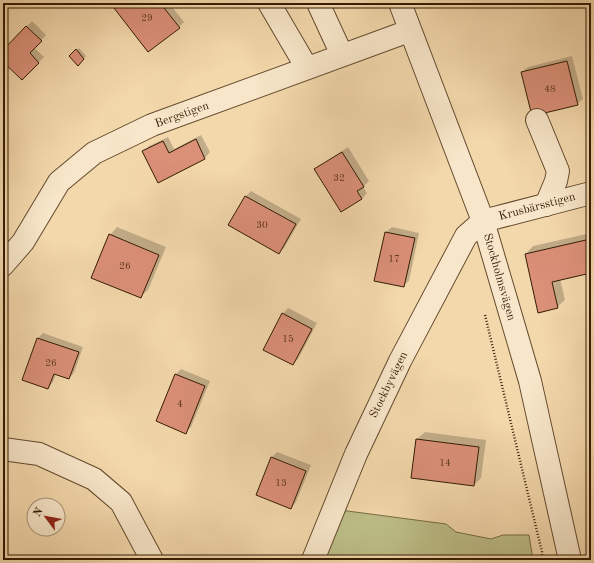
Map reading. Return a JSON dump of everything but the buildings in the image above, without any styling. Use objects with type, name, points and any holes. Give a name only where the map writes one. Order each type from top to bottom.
[{"type":"street","points":[[269,3],[304,69]]},
{"type":"street","points":[[318,3],[342,55]]},
{"type":"street","name":"Stockholmsvägen","points":[[400,3],[409,31],[483,221],[530,381],[570,560]]},
{"type":"street","name":"Bergstigen","points":[[3,265],[23,242],[59,182],[94,153],[152,126],[409,31]]},
{"type":"street","points":[[537,120],[558,170],[556,181],[546,204]]},
{"type":"street","name":"Krusbärsstigen","points":[[483,221],[591,193]]},
{"type":"street","name":"Stockbyvägen","points":[[313,560],[356,454],[400,361],[466,236],[483,221]]},
{"type":"street","points":[[3,448],[39,454],[94,479],[121,502],[152,560]]},
{"type":"green space","points":[[340,510],[446,524],[456,532],[491,539],[503,535],[529,535],[533,560],[322,560]]}]
